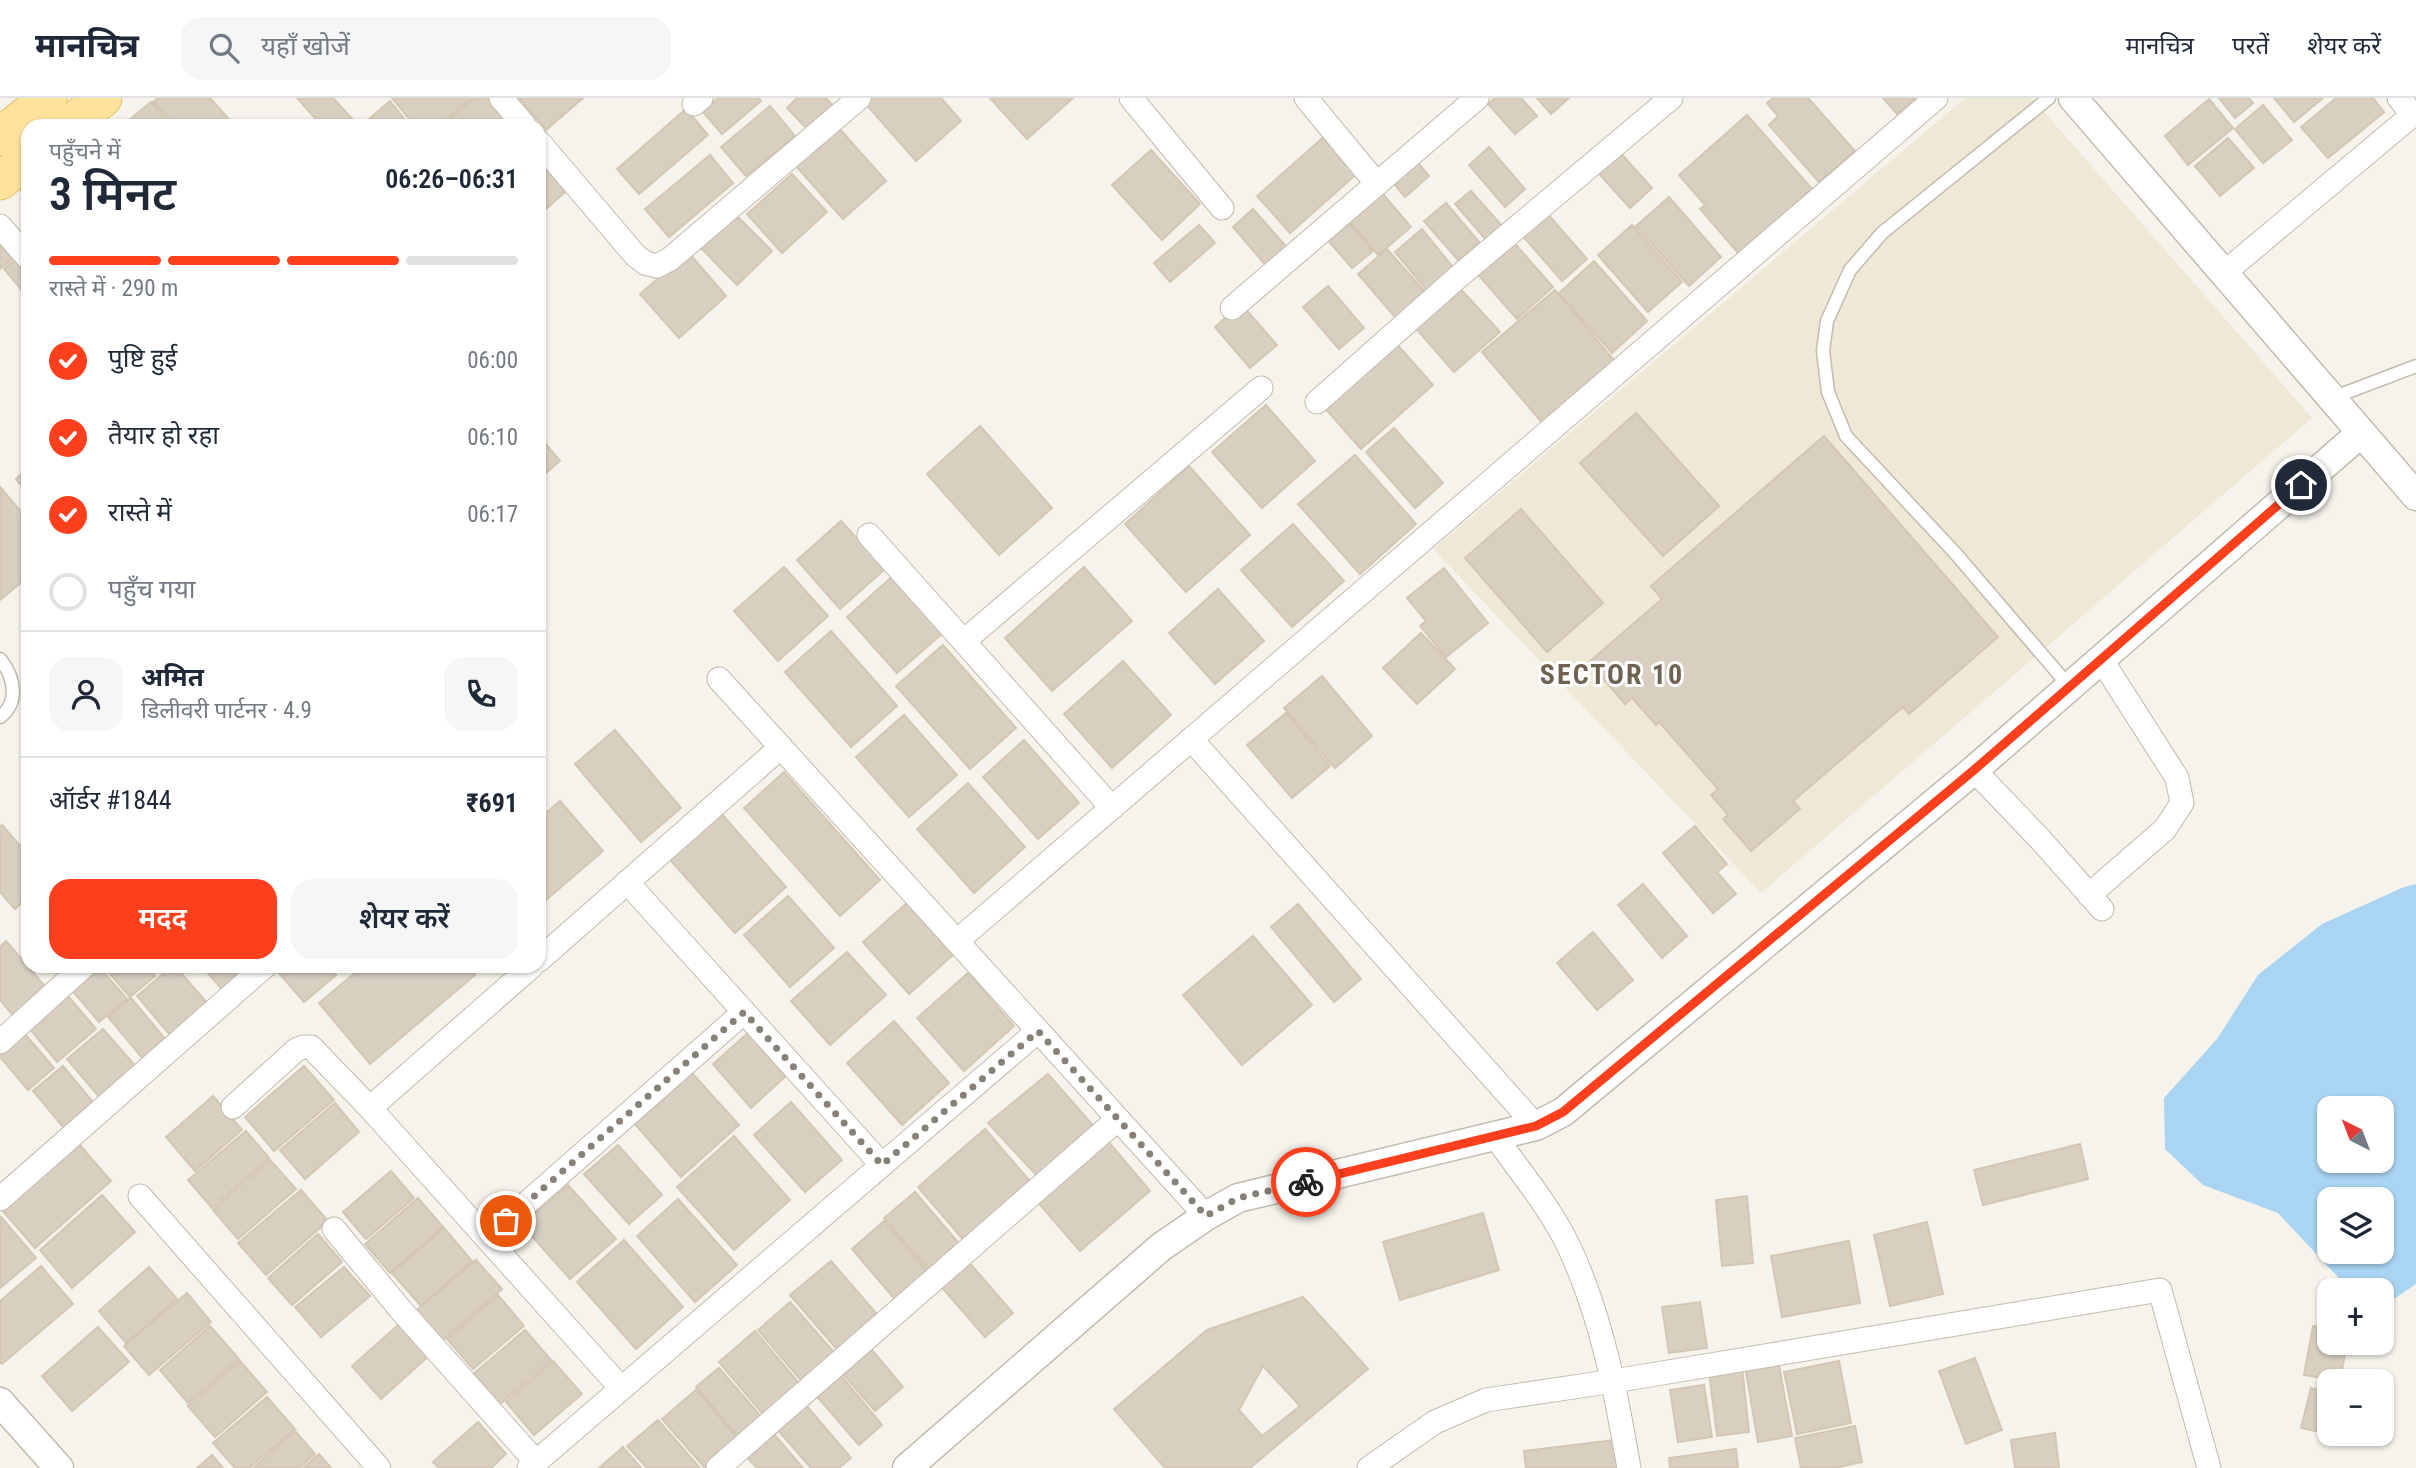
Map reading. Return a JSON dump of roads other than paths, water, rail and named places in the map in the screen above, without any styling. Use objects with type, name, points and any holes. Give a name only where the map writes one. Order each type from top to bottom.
[{"type":"main road","points":[[22,119],[48,98]]},
{"type":"main road","points":[[77,119],[103,98]]},
{"type":"main road","points":[[0,137],[21,120]]},
{"type":"main road","points":[[0,181],[21,164]]},
{"type":"street","points":[[501,98],[519,119]]},
{"type":"street","points":[[546,150],[635,255],[645,263],[657,266],[670,259],[859,98]]},
{"type":"street","points":[[1131,98],[1222,208]]},
{"type":"street","points":[[1307,98],[1377,184]]},
{"type":"street","points":[[1232,309],[1477,98]]},
{"type":"street","points":[[1317,402],[1458,277],[1671,98]]},
{"type":"street","points":[[957,941],[1936,98]]},
{"type":"street","points":[[2073,98],[2416,496]]},
{"type":"street","points":[[2224,273],[2409,108]]},
{"type":"street","points":[[0,226],[21,250]]},
{"type":"street","points":[[964,641],[1261,388]]},
{"type":"street","points":[[907,1468],[1161,1247],[1238,1198],[1536,1126],[1563,1112],[1974,770],[2361,433]]},
{"type":"street","points":[[869,535],[1112,808]]},
{"type":"street","points":[[1974,770],[2096,902],[2165,829],[2182,803],[2177,778],[2101,659]]},
{"type":"street","points":[[719,679],[1206,1216]]},
{"type":"street","points":[[1191,739],[1536,1126]]},
{"type":"street","points":[[546,954],[781,747]]},
{"type":"street","points":[[628,882],[882,1165]]},
{"type":"street","points":[[0,1042],[76,973]]},
{"type":"street","points":[[0,1199],[257,973]]},
{"type":"street","points":[[370,1108],[524,973]]},
{"type":"street","points":[[486,1238],[744,1012]]},
{"type":"street","points":[[334,1229],[532,1465],[1038,1031]]},
{"type":"street","points":[[233,1107],[296,1050],[311,1047],[318,1052],[621,1388]]},
{"type":"street","points":[[718,1468],[1118,1119]]},
{"type":"street","points":[[1494,1136],[1543,1203],[1568,1245],[1586,1288],[1614,1381],[1629,1468]]},
{"type":"street","points":[[140,1196],[379,1468]]},
{"type":"street","points":[[1369,1468],[1435,1422],[1486,1401],[2160,1290],[2209,1468]]},
{"type":"street","points":[[0,1402],[59,1468]]},
{"type":"lane","points":[[2049,98],[1882,233],[1850,270],[1827,321],[1823,352],[1828,392],[1846,436],[1956,554],[2069,686]]},
{"type":"lane","points":[[2332,398],[2416,366]]},
{"type":"lane","points":[[0,659],[13,684],[12,698],[0,718]]},
{"type":"water","points":[[2416,884],[2416,1284],[2394,1299],[2394,1278],[2339,1278],[2326,1264],[2394,1264],[2394,1187],[2317,1187],[2317,1255],[2278,1213],[2203,1185],[2165,1149],[2164,1098],[2217,1039],[2258,975],[2322,924]]},
{"type":"district","name":"SECTOR 10","points":[[1612,674]]}]
